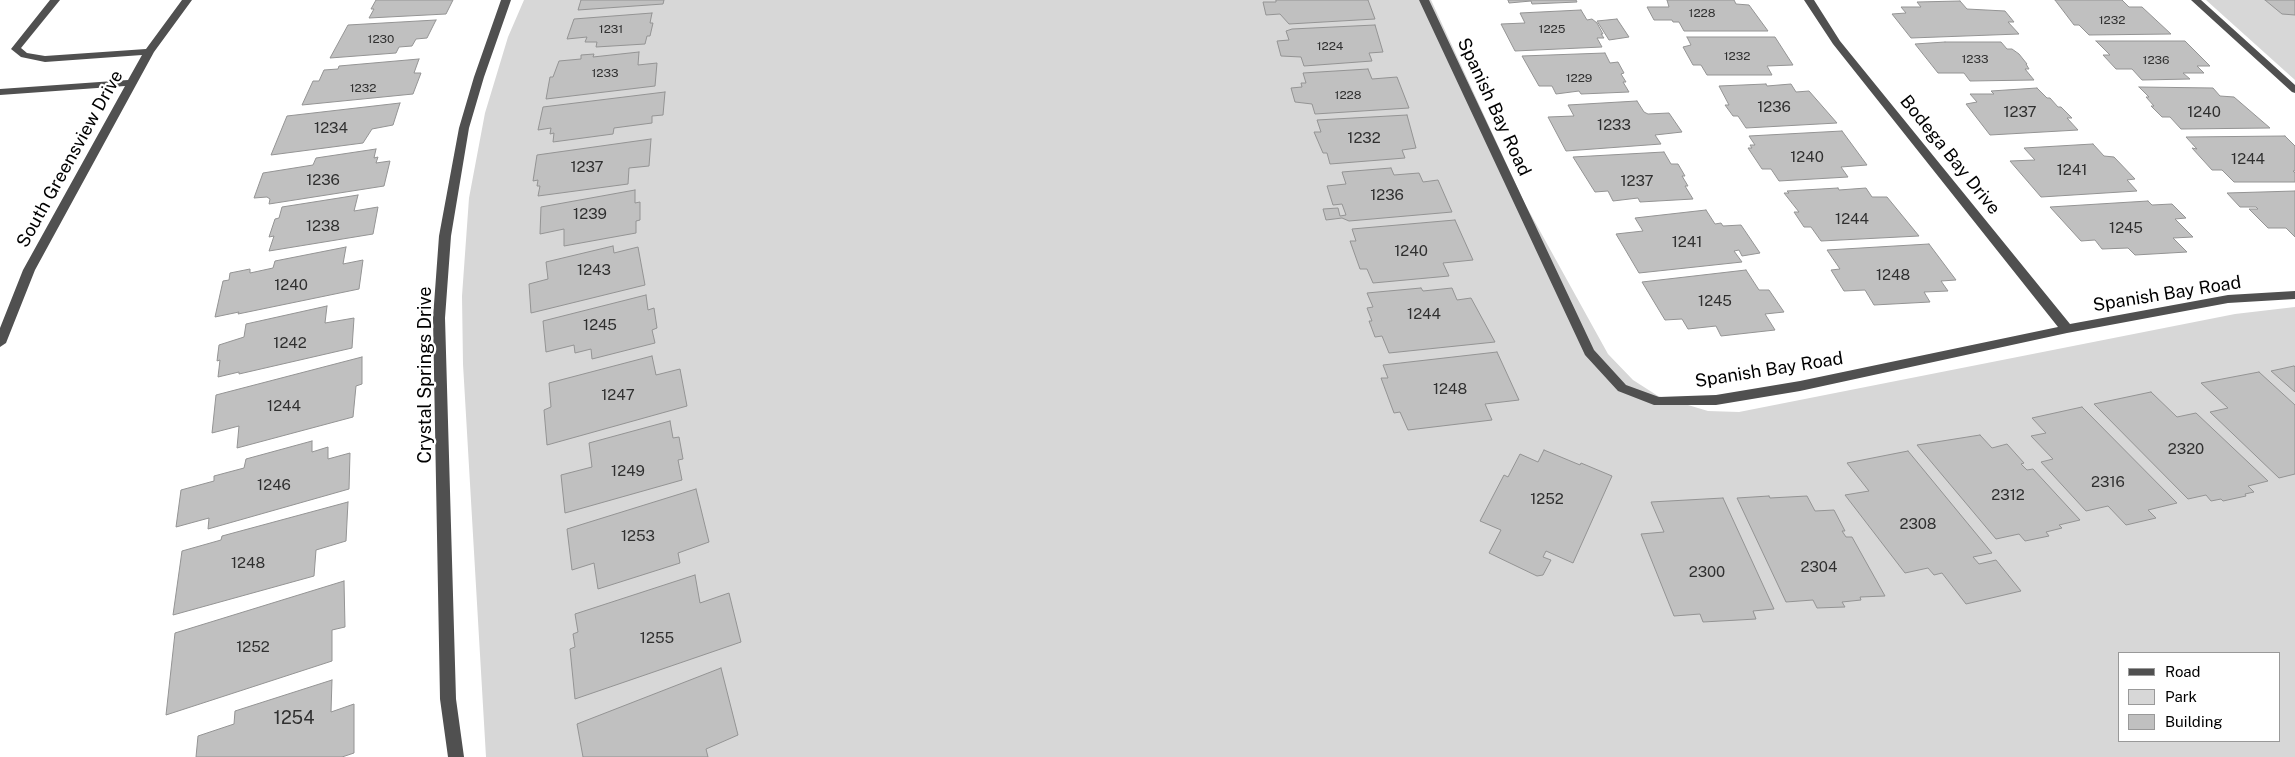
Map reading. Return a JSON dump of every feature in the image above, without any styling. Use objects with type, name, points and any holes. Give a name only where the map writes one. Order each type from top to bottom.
[{"type":"street","points":[[54,0],[16,48],[24,56],[45,59],[149,52]]},
{"type":"street","name":"South Greensview Drive","points":[[0,343],[29,270],[149,52],[187,0]]},
{"type":"street","name":"Crystal Springs Drive","points":[[456,757],[448,699],[439,318],[445,236],[464,128],[479,77],[506,0]]},
{"type":"street","name":"Spanish Bay Road","points":[[1424,0],[1589,352],[1622,388],[1658,402],[1716,400],[1800,386],[2067,329],[2228,299],[2295,295]]},
{"type":"street","name":"Bodega Bay Drive","points":[[1809,0],[1836,42],[2067,329]]},
{"type":"street","points":[[2196,0],[2295,90]]},
{"type":"street","points":[[0,92],[133,83]]},
{"type":"green space","points":[[524,0],[1431,0],[1525,204],[1608,354],[1633,380],[1658,396],[1708,411],[1739,412],[2235,314],[2295,307],[2295,757],[486,757],[463,364],[462,296],[469,198],[485,113],[508,37]]},
{"type":"green space","points":[[2206,0],[2295,0],[2295,80]]},
{"type":"building","points":[[376,0],[453,0],[446,14],[369,18]]},
{"type":"building","points":[[581,0],[664,0],[663,4],[578,10]]},
{"type":"building","points":[[1276,0],[1368,0],[1375,19],[1289,24],[1280,14],[1266,15],[1263,2],[1276,2]]},
{"type":"building","points":[[1508,0],[1576,0],[1577,2],[1532,4],[1531,1],[1509,3]]},
{"type":"building","points":[[1667,0],[1734,0],[1736,4],[1749,5],[1768,31],[1684,31],[1679,22],[1654,20],[1647,7],[1669,7]]},
{"type":"building","points":[[2055,0],[2122,0],[2129,7],[2142,7],[2171,34],[2089,35],[2079,25],[2074,25]]},
{"type":"building","points":[[2265,0],[2295,0],[2295,15],[2282,14]]},
{"type":"building","points":[[1960,1],[1967,9],[2005,11],[2014,22],[2008,22],[2019,34],[1911,38],[1892,14],[1906,13],[1901,7],[1921,7],[1917,2]]},
{"type":"building","points":[[1581,10],[1587,20],[1592,19],[1597,23],[1604,38],[1597,38],[1602,47],[1515,51],[1501,24],[1525,23],[1520,13]]},
{"type":"building","points":[[652,13],[650,23],[653,23],[650,36],[647,36],[645,44],[596,47],[597,42],[585,42],[587,37],[567,39],[574,19]]},
{"type":"building","points":[[1617,19],[1629,37],[1609,40],[1597,21]]},
{"type":"building","points":[[436,20],[427,38],[416,39],[412,46],[399,47],[396,53],[330,58],[348,25]]},
{"type":"building","points":[[1375,25],[1383,52],[1369,53],[1372,61],[1304,66],[1301,57],[1281,56],[1277,41],[1289,40],[1286,31],[1292,29]]},
{"type":"building","points":[[1687,37],[1775,37],[1793,65],[1767,66],[1772,75],[1707,75],[1701,65],[1693,65],[1683,47],[1691,45]]},
{"type":"building","points":[[2096,41],[2185,41],[2210,66],[2197,66],[2204,73],[2183,73],[2190,79],[2142,80],[2132,69],[2116,69],[2103,55],[2110,55]]},
{"type":"building","points":[[2001,42],[2007,49],[2012,49],[2019,54],[2029,69],[2025,69],[2034,80],[1970,81],[1964,73],[1938,73],[1915,44]]},
{"type":"building","points":[[639,52],[638,65],[657,63],[655,86],[546,99],[550,77],[553,77],[559,61],[581,59],[581,55],[594,54],[593,57]]},
{"type":"building","points":[[1605,53],[1610,63],[1618,62],[1624,73],[1621,74],[1626,82],[1623,82],[1629,92],[1581,94],[1579,91],[1556,94],[1552,86],[1539,86],[1522,56]]},
{"type":"building","points":[[419,59],[414,73],[421,73],[413,94],[302,105],[313,81],[319,81],[324,70],[338,69],[339,66]]},
{"type":"building","points":[[1368,69],[1372,79],[1397,77],[1409,108],[1315,114],[1312,104],[1295,102],[1291,88],[1302,87],[1301,83],[1306,83],[1303,73]]},
{"type":"building","points":[[1766,84],[1767,86],[1791,84],[1796,92],[1809,91],[1837,123],[1746,128],[1738,116],[1733,116],[1725,105],[1729,105],[1719,86]]},
{"type":"building","points":[[2139,87],[2213,88],[2220,96],[2234,97],[2270,128],[2181,129],[2170,117],[2162,117],[2151,106],[2154,106],[2146,97],[2149,97]]},
{"type":"building","points":[[2037,88],[2072,118],[2067,118],[2078,130],[1990,135],[1966,104],[1977,102],[1970,94],[1994,94],[1991,91]]},
{"type":"building","points":[[665,92],[663,115],[652,116],[652,123],[614,128],[613,134],[553,142],[554,133],[550,134],[551,128],[538,130],[543,107]]},
{"type":"building","points":[[1637,101],[1644,112],[1648,114],[1669,113],[1682,132],[1655,135],[1661,144],[1566,151],[1548,117],[1574,116],[1568,105]]},
{"type":"building","points":[[400,103],[393,125],[372,129],[363,143],[271,155],[287,116]]},
{"type":"building","points":[[1407,115],[1416,148],[1402,150],[1405,158],[1330,164],[1327,153],[1323,153],[1314,132],[1321,132],[1317,120]]},
{"type":"building","points":[[1842,131],[1867,165],[1841,167],[1848,177],[1779,181],[1771,169],[1762,169],[1748,148],[1752,148],[1750,145],[1755,145],[1749,136]]},
{"type":"building","points":[[2285,136],[2295,146],[2295,171],[2293,171],[2295,173],[2295,182],[2234,182],[2222,170],[2212,170],[2192,148],[2197,149],[2186,137]]},
{"type":"building","points":[[651,139],[649,166],[629,168],[628,184],[538,196],[540,186],[537,186],[538,180],[533,181],[537,155]]},
{"type":"building","points":[[2093,144],[2104,156],[2114,157],[2135,179],[2127,180],[2137,191],[2041,197],[2010,161],[2035,160],[2024,148]]},
{"type":"building","points":[[376,149],[374,158],[378,157],[376,163],[390,161],[384,186],[269,204],[270,199],[267,197],[254,198],[263,173],[313,165],[316,158]]},
{"type":"building","points":[[1664,152],[1671,164],[1678,164],[1685,176],[1682,176],[1688,186],[1685,186],[1693,199],[1640,202],[1638,198],[1613,201],[1608,191],[1595,192],[1573,157]]},
{"type":"building","points":[[1391,168],[1394,175],[1419,173],[1423,182],[1438,180],[1452,212],[1349,221],[1342,218],[1326,220],[1323,209],[1338,208],[1340,216],[1346,215],[1342,204],[1333,205],[1327,186],[1346,184],[1342,172]]},
{"type":"building","points":[[1838,188],[1839,190],[1866,188],[1872,197],[1887,197],[1919,236],[1821,241],[1811,227],[1804,227],[1794,212],[1799,212],[1784,193],[1789,193],[1787,191]]},
{"type":"building","points":[[635,190],[635,203],[640,202],[640,220],[636,221],[636,233],[564,246],[564,229],[540,234],[541,207]]},
{"type":"building","points":[[2295,191],[2295,237],[2286,228],[2268,228],[2249,209],[2258,209],[2256,207],[2240,207],[2227,193]]},
{"type":"building","points":[[358,195],[354,211],[378,207],[373,234],[269,251],[274,236],[269,237],[275,219],[279,218],[282,207]]},
{"type":"building","points":[[2148,201],[2152,205],[2172,204],[2186,218],[2175,219],[2193,237],[2173,238],[2187,252],[2135,255],[2128,248],[2102,249],[2095,240],[2081,241],[2050,207]]},
{"type":"building","points":[[1706,210],[1715,224],[1721,223],[1723,226],[1741,225],[1760,253],[1742,256],[1739,250],[1734,251],[1742,262],[1639,273],[1616,234],[1643,231],[1635,218]]},
{"type":"building","points":[[1455,220],[1473,260],[1443,263],[1449,276],[1373,283],[1367,269],[1360,269],[1350,241],[1356,241],[1352,229]]},
{"type":"building","points":[[1929,244],[1956,280],[1941,281],[1948,291],[1924,292],[1930,302],[1874,305],[1865,290],[1844,291],[1831,270],[1840,269],[1827,250]]},
{"type":"building","points":[[613,246],[614,253],[638,247],[645,285],[531,313],[529,284],[548,279],[546,262]]},
{"type":"building","points":[[346,247],[343,264],[363,260],[359,289],[215,317],[223,281],[229,280],[230,273],[250,269],[250,273],[273,268],[275,261]]},
{"type":"building","points":[[1746,270],[1759,290],[1769,290],[1784,312],[1765,314],[1775,330],[1721,336],[1716,326],[1688,329],[1682,319],[1665,320],[1642,282]]},
{"type":"building","points":[[1421,288],[1423,291],[1452,288],[1457,300],[1471,298],[1495,342],[1389,353],[1382,336],[1375,337],[1369,321],[1372,321],[1367,308],[1373,307],[1367,293]]},
{"type":"building","points":[[646,295],[648,310],[654,308],[657,328],[652,330],[655,343],[592,359],[591,349],[575,353],[574,345],[546,352],[543,321]]},
{"type":"building","points":[[327,306],[325,323],[354,318],[352,348],[239,374],[239,372],[218,377],[219,345],[244,337],[246,324]]},
{"type":"building","points":[[1497,352],[1519,400],[1485,404],[1492,420],[1408,430],[1400,412],[1394,413],[1381,378],[1388,378],[1383,365]]},
{"type":"building","points":[[652,356],[656,375],[680,369],[687,406],[547,445],[544,410],[551,407],[549,383]]},
{"type":"building","points":[[362,357],[362,384],[356,386],[353,417],[237,448],[239,426],[212,433],[216,395]]},
{"type":"building","points":[[2295,367],[2295,392],[2271,371]]},
{"type":"building","points":[[2259,372],[2295,405],[2295,474],[2279,478],[2210,412],[2228,408],[2201,383]]},
{"type":"building","points":[[2151,392],[2177,417],[2196,413],[2268,481],[2248,486],[2254,492],[2245,494],[2246,496],[2223,501],[2221,499],[2211,501],[2206,495],[2188,499],[2094,404]]},
{"type":"building","points":[[2082,407],[2177,503],[2148,510],[2156,518],[2126,525],[2108,506],[2086,511],[2041,462],[2053,459],[2031,436],[2046,433],[2032,418]]},
{"type":"building","points":[[670,421],[673,438],[679,437],[683,459],[678,460],[682,480],[565,513],[561,475],[592,467],[589,443]]},
{"type":"building","points":[[1980,435],[1992,448],[2007,444],[2024,463],[2021,464],[2027,470],[2033,469],[2080,520],[2059,525],[2062,528],[2046,532],[2049,536],[2025,541],[2019,534],[1996,539],[1917,445]]},
{"type":"building","points":[[312,441],[312,452],[328,447],[328,459],[350,453],[349,489],[208,529],[209,518],[176,527],[181,490],[214,481],[214,476],[244,468],[246,459]]},
{"type":"building","points":[[1544,450],[1612,476],[1573,563],[1546,551],[1543,557],[1551,560],[1543,575],[1537,576],[1489,553],[1501,530],[1480,521],[1504,475],[1508,477],[1520,454],[1538,462]]},
{"type":"building","points":[[1908,451],[1992,553],[1973,557],[1979,564],[1996,560],[2021,591],[1966,604],[1942,573],[1934,575],[1928,568],[1905,573],[1845,495],[1869,491],[1847,463]]},
{"type":"building","points":[[696,489],[709,542],[678,553],[680,563],[598,589],[594,563],[572,570],[567,529]]},
{"type":"building","points":[[1769,496],[1770,498],[1807,496],[1815,511],[1834,510],[1845,531],[1842,531],[1846,537],[1852,537],[1885,596],[1860,597],[1861,600],[1842,602],[1845,607],[1817,608],[1813,600],[1786,602],[1737,498]]},
{"type":"building","points":[[1723,498],[1774,609],[1753,611],[1756,619],[1703,622],[1700,614],[1674,616],[1641,534],[1664,532],[1651,502]]},
{"type":"building","points":[[348,502],[346,541],[316,550],[314,576],[173,615],[182,551],[221,540],[222,536]]},
{"type":"building","points":[[695,575],[700,603],[729,593],[741,642],[575,699],[570,649],[575,647],[573,634],[578,632],[575,614]]},
{"type":"building","points":[[344,581],[345,627],[332,630],[332,661],[166,715],[175,633]]},
{"type":"building","points":[[721,668],[738,735],[706,749],[708,757],[583,757],[577,724]]},
{"type":"building","points":[[332,680],[331,712],[354,704],[354,753],[342,757],[196,757],[198,736],[234,724],[235,711]]}]
